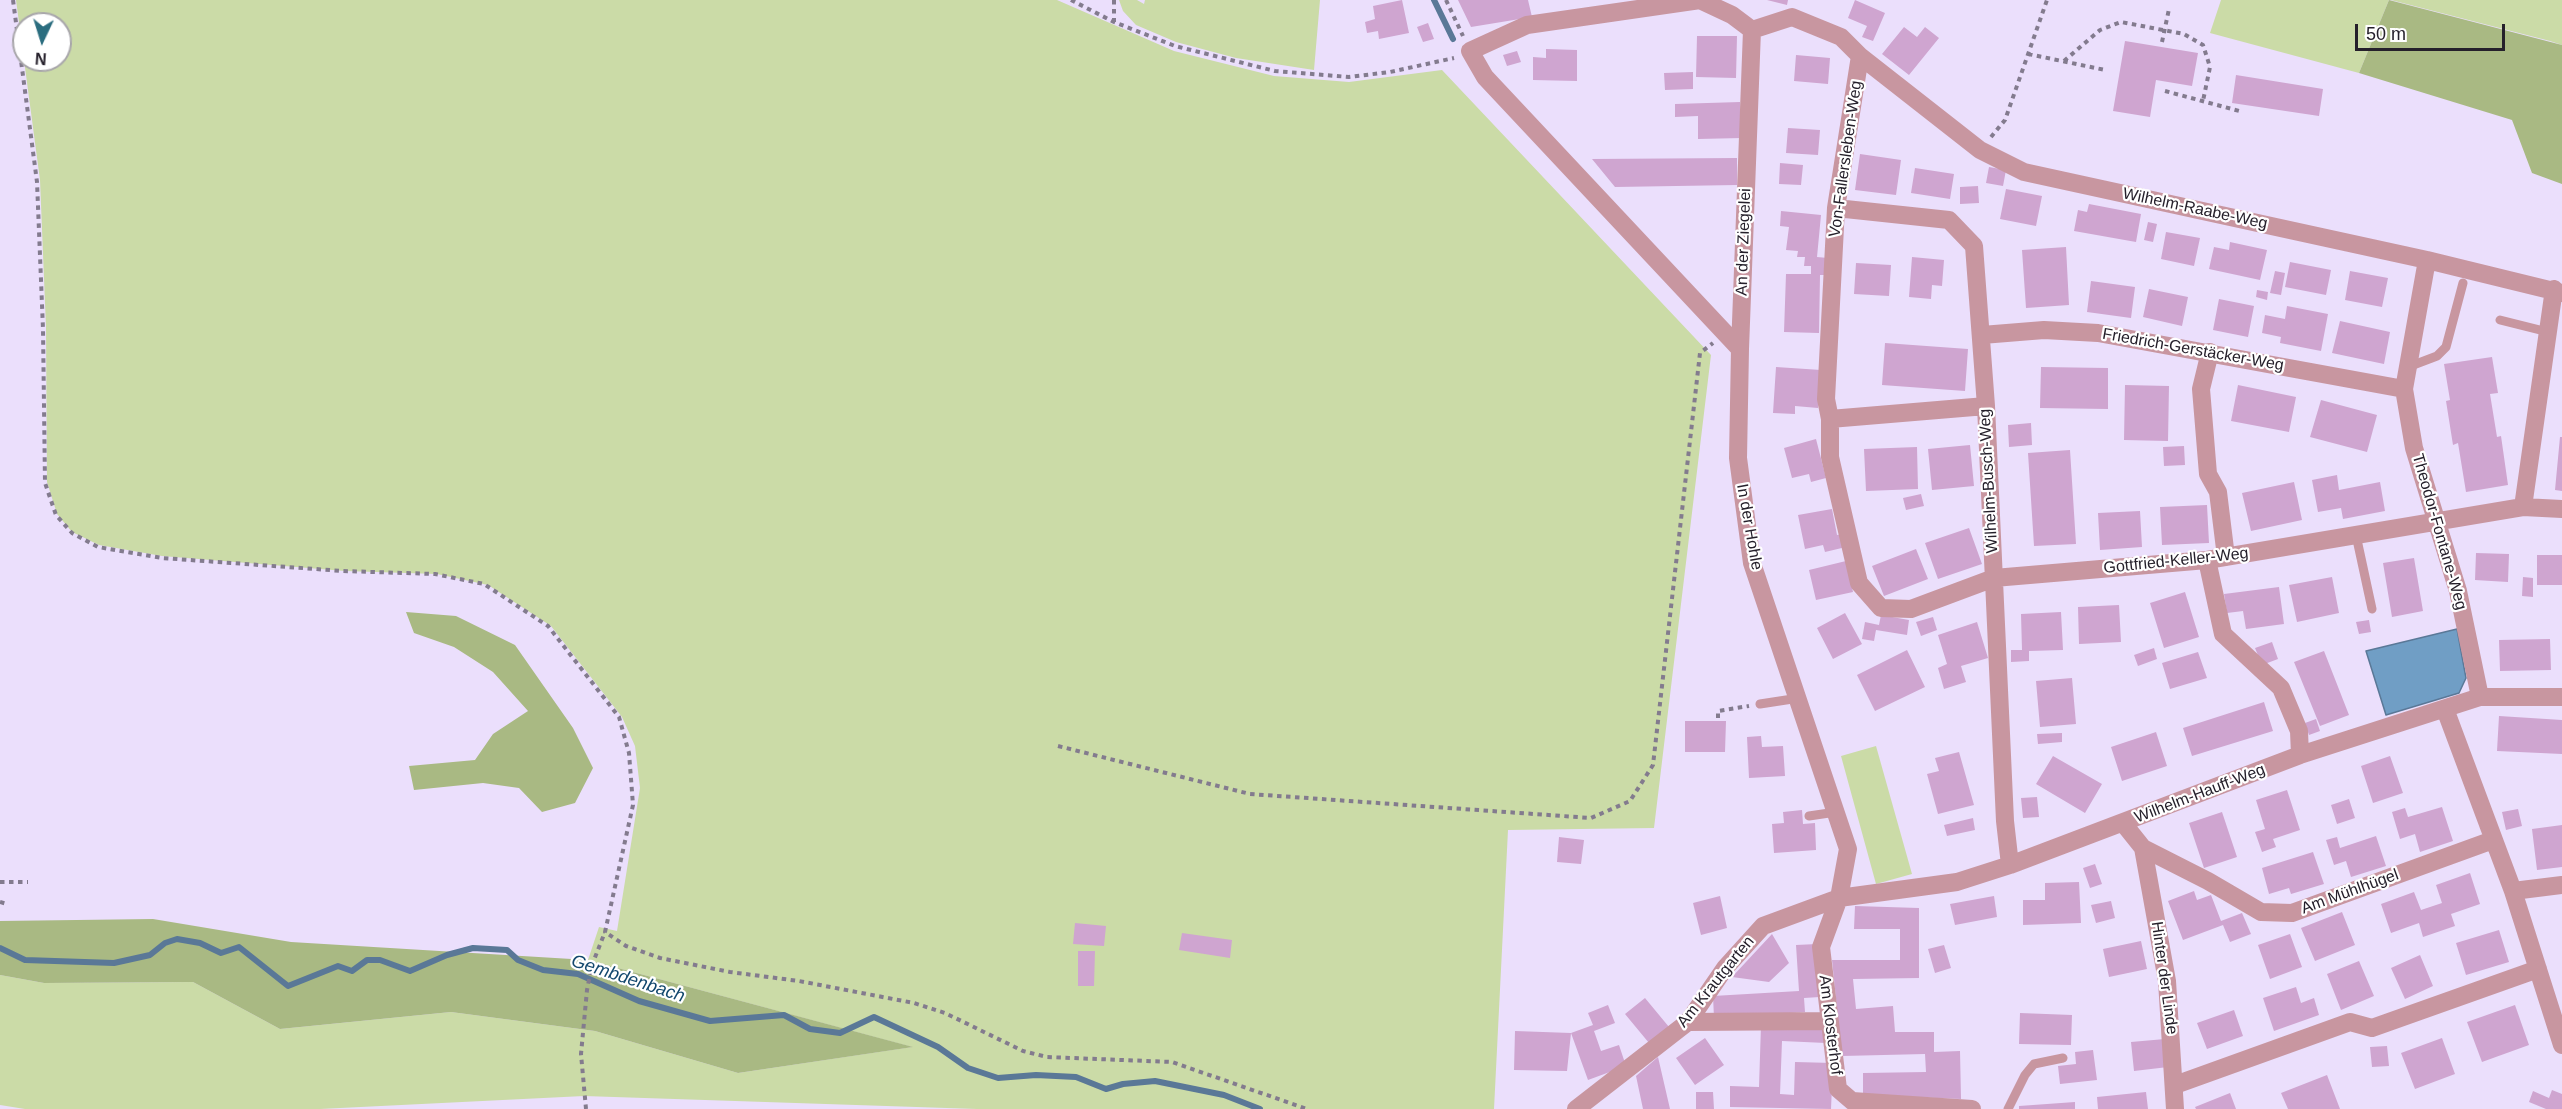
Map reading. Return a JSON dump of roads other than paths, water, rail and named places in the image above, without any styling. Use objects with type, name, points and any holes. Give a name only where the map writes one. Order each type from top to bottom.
[{"type":"street","points":[[1740,349],[1485,77],[1470,51],[1527,25],[1700,0],[1732,15],[1752,30],[1792,17],[1841,36],[1860,56]]},
{"type":"street","name":"An der Ziegelei","points":[[1740,349],[1752,30]]},
{"type":"street","name":"Wilhelm-Raabe-Weg","points":[[1860,56],[1980,150],[2024,172],[2558,291]]},
{"type":"street","name":"Von-Fallersleben-Weg","points":[[1860,56],[1836,208],[1826,399],[1830,419],[1830,457],[1859,583],[1881,608],[1911,609],[1994,578]]},
{"type":"street","name":"Wilhelm-Busch-Weg","points":[[1836,208],[1949,220],[1974,246],[1982,335],[2005,821],[2010,865]]},
{"type":"street","name":"Theodor-Fontane-Weg","points":[[2427,260],[2403,389],[2414,448],[2458,591],[2480,697]]},
{"type":"street","points":[[2523,507],[2548,332],[2558,291]]},
{"type":"street","name":"Friedrich-Gerstäcker-Weg","points":[[1982,335],[2044,330],[2098,333],[2403,389]]},
{"type":"street","name":"In der Hohle","points":[[1740,349],[1738,458],[1752,563],[1848,849],[1839,898]]},
{"type":"street","points":[[2210,352],[2201,389],[2208,474],[2218,492],[2226,557]]},
{"type":"street","points":[[1830,419],[1986,406]]},
{"type":"street","name":"Gottfried-Keller-Weg","points":[[1994,578],[2207,560],[2523,507],[2562,509]]},
{"type":"street","points":[[2207,560],[2223,634],[2281,688],[2299,731],[2300,755]]},
{"type":"street","name":"Wilhelm-Hauff-Weg","points":[[1839,898],[1957,882],[2010,865],[2300,755],[2480,697],[2562,697]]},
{"type":"street","points":[[2445,709],[2513,891],[2562,1045]]},
{"type":"street","name":"Am Mühlhügel","points":[[2123,823],[2143,848],[2208,880],[2261,912],[2292,913],[2493,840]]},
{"type":"street","name":"Hinter der Linde","points":[[2143,848],[2167,981],[2175,1109]]},
{"type":"street","points":[[2513,891],[2562,885]]},
{"type":"street","name":"Am Klosterhof","points":[[1839,898],[1821,947],[1838,1089],[1852,1101],[1972,1109]]},
{"type":"street","name":"Am Krautgarten","points":[[1576,1109],[1688,1022],[1725,968],[1763,926],[1839,898]]},
{"type":"street","points":[[2175,1085],[2350,1022],[2372,1028],[2538,969]]},
{"type":"street","points":[[1688,1022],[1829,1021]]},
{"type":"lane","points":[[2408,367],[2437,356],[2446,347],[2463,283]]},
{"type":"lane","points":[[2500,320],[2548,332]]},
{"type":"lane","points":[[2356,535],[2372,609]]},
{"type":"lane","points":[[1760,704],[1799,698]]},
{"type":"lane","points":[[1809,816],[1836,812]]},
{"type":"lane","points":[[2008,1109],[2025,1075],[2034,1064],[2063,1059]]},
{"type":"water","points":[[2457,629],[2466,678],[2459,693],[2386,715],[2366,651]]},
{"type":"waterway","points":[[1434,0],[1453,39]]},
{"type":"waterway","name":"Gembdenbach","points":[[0,948],[25,960],[114,963],[150,955],[165,943],[177,939],[200,943],[221,953],[239,947],[288,986],[338,966],[352,971],[367,960],[380,960],[410,971],[447,955],[473,948],[507,950],[518,960],[543,970],[578,974],[639,1001],[710,1021],[784,1015],[810,1029],[840,1033],[874,1017],[938,1047],[968,1068],[998,1078],[1036,1075],[1076,1077],[1106,1089],[1123,1084],[1155,1081],[1224,1095],[1260,1109]]}]
